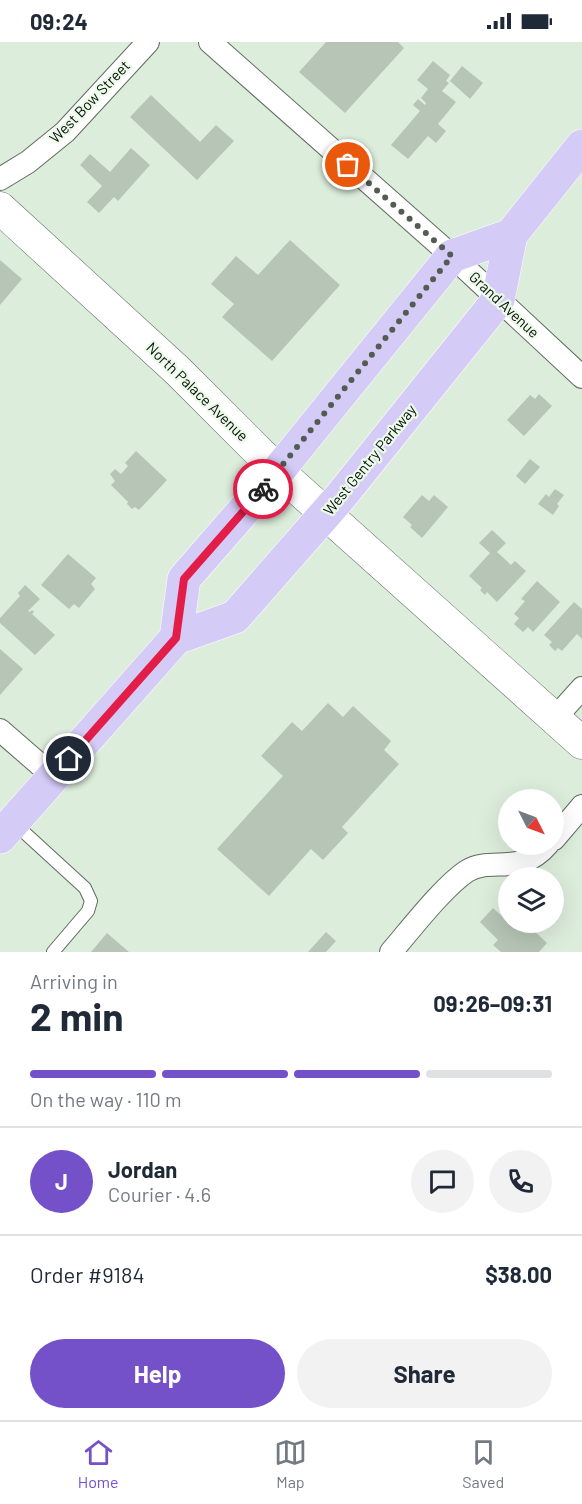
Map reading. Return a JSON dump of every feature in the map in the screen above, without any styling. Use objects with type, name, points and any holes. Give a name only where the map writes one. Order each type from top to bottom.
[{"type":"main road","name":"West Gentry Parkway","points":[[7,830],[176,638],[235,617],[326,514],[498,300],[511,235],[582,146]]},
{"type":"main road","name":"North Palace Avenue","points":[[0,208],[177,370],[278,471],[582,743]]},
{"type":"main road","points":[[176,638],[184,579],[278,471],[452,256],[511,235]]},
{"type":"street","name":"West Bow Street","points":[[0,179],[27,162],[65,132],[148,42]]},
{"type":"street","name":"Grand Avenue","points":[[210,42],[452,256],[582,377]]},
{"type":"street","points":[[555,718],[582,688]]},
{"type":"street","points":[[0,730],[54,777]]},
{"type":"street","points":[[564,827],[582,806]]},
{"type":"street","points":[[391,952],[452,883],[469,870],[512,865],[531,859],[536,855]]},
{"type":"lane","points":[[7,830],[85,888],[91,901],[87,912],[53,952]]},
{"type":"building","points":[[326,42],[398,42],[404,48],[345,113],[299,72]]},
{"type":"building","points":[[433,61],[450,75],[446,81],[449,83],[442,91],[456,102],[438,124],[446,131],[436,143],[428,136],[408,159],[391,145],[420,111],[413,105],[418,99],[425,105],[426,103],[421,98],[428,89],[417,80]]},
{"type":"building","points":[[462,66],[483,83],[470,99],[450,81]]},
{"type":"building","points":[[151,95],[200,142],[216,125],[234,141],[197,180],[130,117]]},
{"type":"building","points":[[131,148],[150,165],[118,201],[114,197],[99,213],[87,202],[102,186],[80,165],[90,154],[110,172]]},
{"type":"building","points":[[290,240],[340,285],[272,361],[222,317],[234,304],[211,284],[236,256],[258,275]]},
{"type":"building","points":[[0,260],[22,279],[0,305]]},
{"type":"building","points":[[539,394],[552,406],[524,436],[507,420],[530,395],[535,399]]},
{"type":"building","points":[[136,451],[167,480],[139,510],[135,507],[132,509],[111,485],[115,481],[110,474],[115,469],[121,474],[128,466],[125,463]]},
{"type":"building","points":[[530,459],[540,467],[525,484],[516,476]]},
{"type":"building","points":[[555,489],[564,495],[553,515],[538,504],[546,494],[549,497]]},
{"type":"building","points":[[422,495],[429,501],[434,495],[448,507],[422,538],[403,517]]},
{"type":"building","points":[[492,530],[506,543],[497,552],[511,565],[515,561],[526,571],[497,602],[487,592],[485,595],[480,590],[482,588],[469,576],[490,553],[479,543]]},
{"type":"building","points":[[68,554],[96,578],[91,584],[95,589],[79,608],[74,604],[69,609],[41,585]]},
{"type":"building","points":[[537,581],[560,602],[533,632],[528,627],[523,632],[514,624],[519,618],[514,614],[525,601],[521,599]]},
{"type":"building","points":[[25,585],[40,599],[28,611],[32,610],[34,612],[32,614],[55,635],[35,655],[0,623],[0,618],[20,596],[18,593]]},
{"type":"building","points":[[574,602],[582,609],[582,639],[577,634],[562,651],[558,648],[555,651],[549,645],[552,642],[544,635]]},
{"type":"building","points":[[0,649],[23,669],[0,695]]},
{"type":"building","points":[[328,703],[343,717],[353,706],[391,741],[384,750],[399,764],[342,827],[348,833],[323,860],[311,849],[269,896],[217,849],[283,776],[261,756],[292,722],[302,731]]},
{"type":"building","points":[[493,908],[498,913],[498,933],[537,933],[547,943],[539,952],[501,952],[493,945],[498,940],[480,922]]},
{"type":"building","points":[[326,932],[336,941],[326,952],[308,952]]},
{"type":"building","points":[[107,933],[129,952],[91,952]]},
{"type":"way so far","points":[[263,489],[452,256],[348,165]]},
{"type":"route","points":[[69,759],[176,638],[184,579],[263,489]]}]
